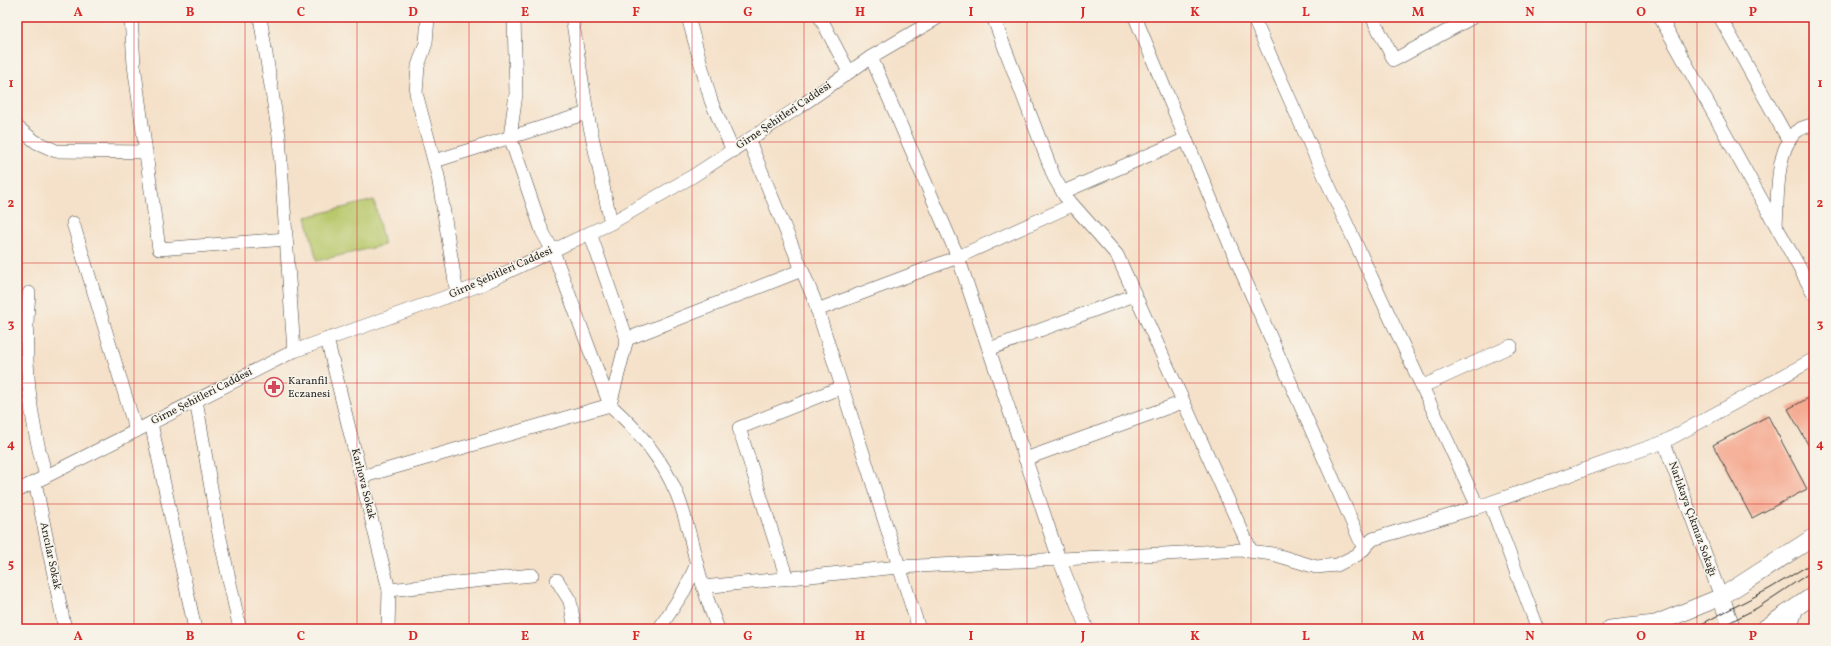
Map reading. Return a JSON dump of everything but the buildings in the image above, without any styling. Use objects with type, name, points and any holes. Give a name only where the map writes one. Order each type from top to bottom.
[{"type":"main road","points":[[1610,629],[1655,624],[1720,597],[1814,537]]},
{"type":"main road","points":[[1764,629],[1814,595]]},
{"type":"main road","points":[[1720,597],[1732,629]]},
{"type":"street","points":[[131,17],[134,66],[159,250],[286,239]]},
{"type":"street","points":[[260,17],[279,136],[294,351]]},
{"type":"street","points":[[428,17],[426,43],[418,66],[416,93],[434,161],[457,294]]},
{"type":"street","points":[[514,17],[516,94],[510,137],[542,231],[553,251],[610,405],[638,432],[649,446],[668,476],[683,510],[703,587],[718,629]]},
{"type":"street","points":[[572,17],[587,113],[611,223]]},
{"type":"street","points":[[688,17],[711,102],[733,151]]},
{"type":"street","points":[[820,17],[849,72]]},
{"type":"street","name":"Girne Şehitleri Caddesi","points":[[17,491],[294,351],[480,285],[611,223],[666,193],[749,141],[871,57],[939,17]]},
{"type":"street","points":[[993,17],[1054,177],[1069,201],[1116,255],[1251,551]]},
{"type":"street","points":[[1135,17],[1235,257],[1364,549]]},
{"type":"street","points":[[1253,17],[1421,387],[1484,505],[1538,629]]},
{"type":"street","points":[[1372,17],[1394,60],[1474,17]]},
{"type":"street","points":[[1660,17],[1814,294]]},
{"type":"street","points":[[1720,17],[1789,141]]},
{"type":"street","points":[[871,57],[958,257],[1059,559],[1087,629]]},
{"type":"street","points":[[434,161],[587,113]]},
{"type":"street","points":[[1776,225],[1782,157],[1789,141],[1798,130],[1814,124]]},
{"type":"street","points":[[17,127],[36,142],[56,151],[146,152]]},
{"type":"street","points":[[1069,201],[1068,190],[1186,139]]},
{"type":"street","points":[[749,141],[818,310],[898,567],[919,629]]},
{"type":"street","points":[[818,310],[958,257],[1069,201]]},
{"type":"street","points":[[73,223],[136,431]]},
{"type":"street","points":[[590,233],[627,338],[610,405]]},
{"type":"street","points":[[627,338],[802,270]]},
{"type":"street","name":"Arıcılar Sokak","points":[[29,293],[26,327],[26,374],[40,479],[65,629]]},
{"type":"street","points":[[989,349],[1135,295]]},
{"type":"street","name":"Karlıova Sokak","points":[[327,339],[389,590],[388,629]]},
{"type":"street","points":[[1421,387],[1511,346]]},
{"type":"street","points":[[703,587],[898,567],[1223,550],[1251,551],[1288,557],[1316,567],[1326,567],[1347,561],[1364,549],[1373,539],[1484,505],[1664,442],[1814,360]]},
{"type":"street","points":[[787,579],[739,428],[842,387]]},
{"type":"street","points":[[196,400],[218,529],[240,629]]},
{"type":"street","points":[[1025,459],[1183,402]]},
{"type":"street","points":[[361,477],[610,405]]},
{"type":"street","points":[[151,423],[196,629]]},
{"type":"street","name":"Narlıkaya Çıkmaz Sokağı","points":[[1664,442],[1720,597]]},
{"type":"street","points":[[659,629],[684,590],[697,564]]},
{"type":"street","points":[[389,590],[532,575]]},
{"type":"street","points":[[557,580],[570,601],[575,629]]},
{"type":"street","points":[[1790,629],[1797,608]]},
{"type":"green space","points":[[374,200],[384,245],[317,261],[306,217]]},
{"type":"tram line","points":[[1692,629],[1769,589],[1814,562]]},
{"type":"tram line","points":[[1717,629],[1757,608],[1814,570]]},
{"type":"place","name":"Karanfil Eczanesi","points":[[274,387]]}]
